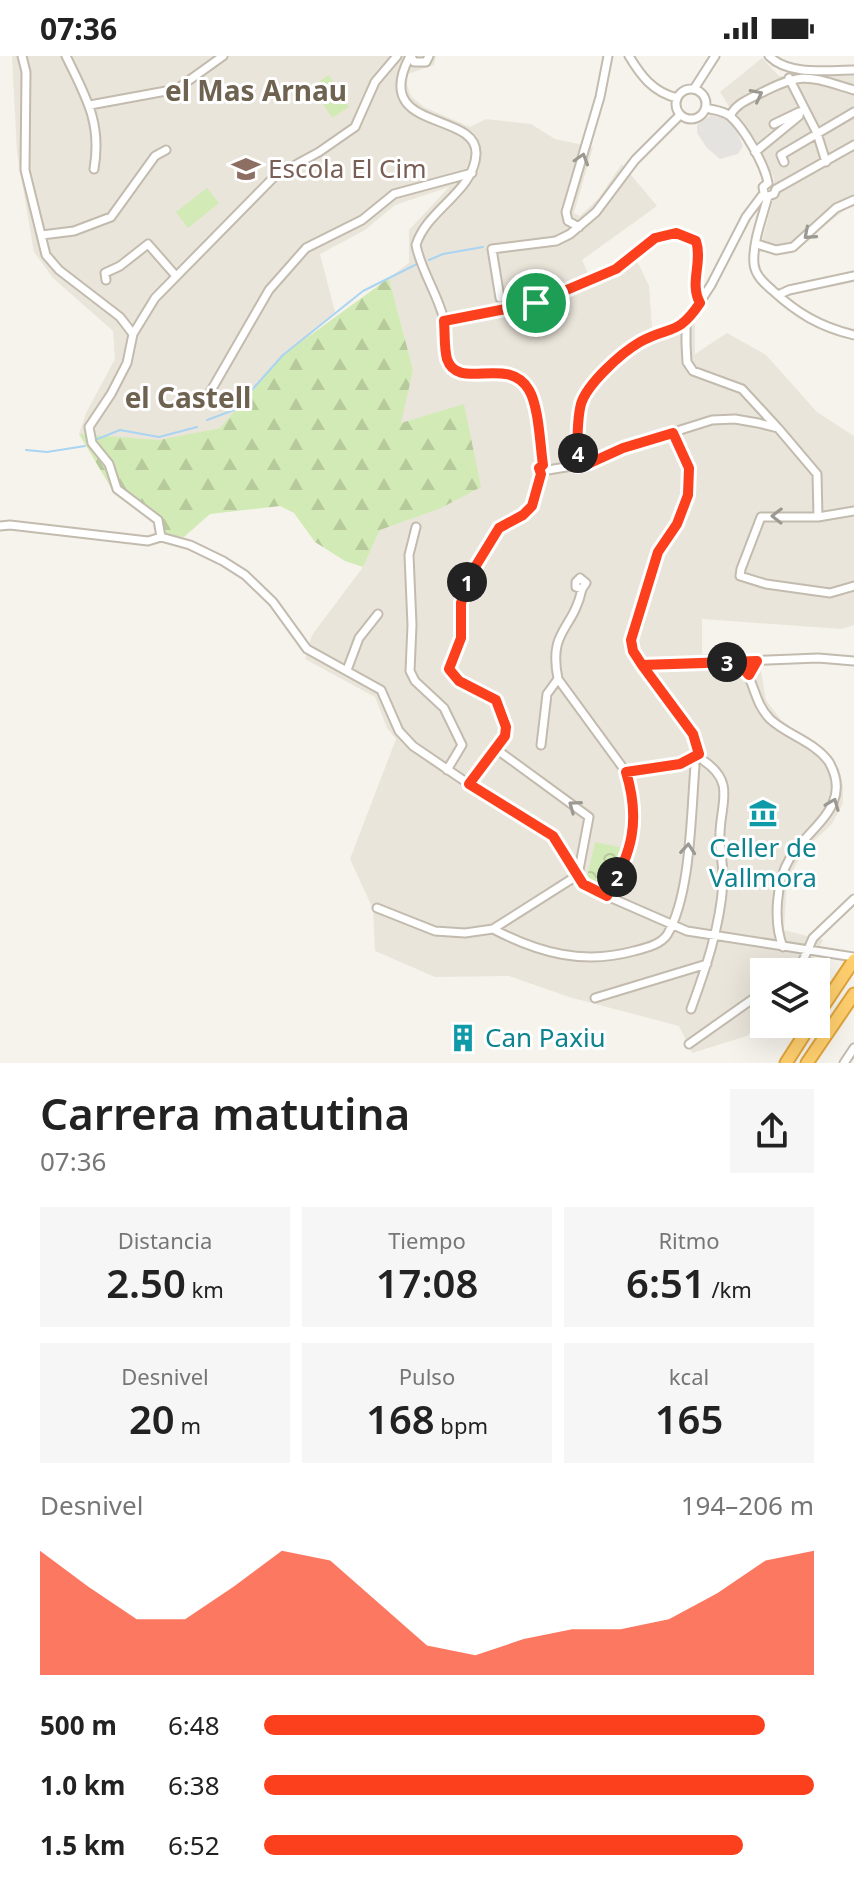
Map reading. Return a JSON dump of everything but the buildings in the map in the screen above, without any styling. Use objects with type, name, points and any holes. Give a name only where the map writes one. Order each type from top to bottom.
[{"type":"highway","points":[[830,995],[854,958]]},
{"type":"highway","points":[[807,1063],[854,994]]},
{"type":"highway","points":[[786,1063],[802,1038]]},
{"type":"street","points":[[22,56],[26,72],[25,170],[46,255],[59,270],[120,317],[133,334]]},
{"type":"street","points":[[66,56],[90,105],[98,145],[94,169]]},
{"type":"street","points":[[161,537],[158,520],[117,489],[109,464],[92,443],[89,427],[127,363],[133,334],[155,298],[275,176],[319,152],[355,127],[375,82],[403,60],[423,63],[429,56]]},
{"type":"street","points":[[579,227],[568,221],[566,212],[600,97],[608,56]]},
{"type":"street","points":[[629,56],[643,80],[663,94],[677,98]]},
{"type":"street","points":[[694,89],[715,56]]},
{"type":"street","points":[[769,56],[796,69],[854,70]]},
{"type":"street","points":[[776,56],[784,65]]},
{"type":"street","points":[[90,105],[177,89],[224,57]]},
{"type":"street","points":[[403,60],[399,89],[409,105],[469,136],[476,150],[474,172],[426,224],[416,245],[444,321],[447,359],[457,372],[470,375],[498,371],[526,386],[532,398],[544,469],[532,506],[523,515],[499,528],[472,572],[461,603],[461,638],[449,666],[450,673],[498,702],[507,731],[469,784]]},
{"type":"street","points":[[730,116],[734,107],[789,78],[811,77],[854,90]]},
{"type":"street","points":[[789,78],[802,111],[817,133],[826,162]]},
{"type":"street","points":[[694,89],[704,96],[706,108],[694,119],[680,115],[676,107],[677,98],[684,90],[694,89]]},
{"type":"street","points":[[706,108],[730,116],[767,172],[768,183]]},
{"type":"street","points":[[755,152],[780,124],[802,111]]},
{"type":"street","points":[[784,162],[781,155],[854,112]]},
{"type":"street","points":[[500,298],[492,249],[556,241],[579,227],[607,199],[635,160],[680,115]]},
{"type":"street","points":[[577,466],[581,406],[586,393],[609,367],[640,342],[686,323],[746,217],[766,195],[774,194],[776,189],[854,145]]},
{"type":"street","points":[[42,235],[74,231],[111,217],[155,156],[166,150]]},
{"type":"street","points":[[205,401],[269,290],[306,248],[362,220],[394,194],[474,172]]},
{"type":"street","points":[[776,189],[774,184],[768,183],[763,187],[766,195],[754,266],[762,281],[806,318],[854,335]]},
{"type":"street","points":[[757,244],[776,250],[793,247],[836,208],[854,200]]},
{"type":"street","points":[[444,321],[516,309],[555,297],[616,269],[655,238],[676,233],[692,238],[698,245],[695,290],[700,303]]},
{"type":"street","points":[[106,280],[105,273],[120,266],[148,244],[176,276]]},
{"type":"street","points":[[778,295],[854,276]]},
{"type":"street","points":[[686,323],[687,362],[693,371],[742,389],[817,474],[818,517]]},
{"type":"street","points":[[544,469],[590,463],[623,448],[725,418],[778,428]]},
{"type":"street","points":[[673,433],[687,461],[690,479],[679,519],[658,552],[631,640],[633,651],[642,665],[687,724],[702,757],[725,785],[720,834],[723,881],[715,937],[691,1009]]},
{"type":"street","points":[[854,511],[818,517],[761,517],[740,576],[766,584],[830,593],[854,586]]},
{"type":"street","points":[[0,526],[148,541],[161,537],[190,545],[223,561],[245,575],[273,602],[307,649],[381,690],[404,738],[447,770],[553,836],[583,884],[671,925],[715,937],[854,958]]},
{"type":"street","points":[[416,527],[409,555],[410,671],[415,681],[444,708],[462,745],[447,770]]},
{"type":"street","points":[[582,589],[576,612],[556,644],[554,658],[558,679],[626,772],[634,803],[633,830],[627,856],[607,896]]},
{"type":"street","points":[[347,670],[359,638],[378,614]]},
{"type":"street","points":[[642,665],[818,658],[854,661]]},
{"type":"street","points":[[749,675],[757,661]]},
{"type":"street","points":[[737,662],[749,675],[751,688],[762,710],[778,726],[826,758],[839,782],[835,808],[797,848],[784,869],[779,895],[778,930],[783,947]]},
{"type":"street","points":[[541,745],[547,694],[558,679]]},
{"type":"street","points":[[377,908],[435,931],[465,933],[493,929],[578,875],[589,817],[496,749]]},
{"type":"street","points":[[626,772],[693,763],[701,766],[702,757]]},
{"type":"street","points":[[493,929],[559,955],[607,958],[658,943],[671,925],[683,886],[693,763]]},
{"type":"street","points":[[803,958],[813,938],[854,899]]},
{"type":"street","points":[[595,998],[707,964]]},
{"type":"street","points":[[689,1044],[750,1001]]},
{"type":"street","points":[[844,1063],[854,1048]]},
{"type":"shaded area","points":[[12,56],[436,56],[434,65],[408,74],[407,85],[411,96],[424,107],[470,127],[486,119],[531,124],[555,139],[593,147],[574,213],[580,216],[598,199],[622,164],[657,206],[582,260],[589,276],[629,252],[649,286],[652,328],[676,320],[695,324],[695,354],[727,333],[766,355],[817,412],[854,436],[854,625],[842,629],[702,619],[702,654],[758,654],[766,700],[781,720],[828,756],[839,769],[843,785],[843,803],[832,824],[804,850],[787,882],[784,930],[823,940],[813,958],[750,958],[750,1033],[747,1036],[692,1053],[679,1026],[569,997],[509,976],[435,977],[375,951],[373,909],[350,859],[396,739],[387,728],[375,697],[305,659],[312,635],[363,567],[380,530],[439,509],[400,424],[413,370],[389,278],[409,263],[409,230],[449,187],[395,205],[365,230],[320,254],[335,312],[287,356],[220,428],[161,441],[79,434],[86,413],[115,359],[113,331],[53,278],[34,252],[17,153]]},
{"type":"shaded area","points":[[762,58],[779,76],[854,76],[854,203],[790,252],[759,252],[773,200],[774,177],[720,92]]},
{"type":"shaded area","points":[[711,115],[728,119],[735,127],[743,146],[738,154],[720,159],[707,148],[697,133],[697,125]]},
{"type":"green space","points":[[329,75],[349,107],[332,118],[312,86]]},
{"type":"green space","points":[[207,188],[219,203],[188,228],[176,212]]},
{"type":"green space","points":[[389,278],[413,370],[401,423],[464,404],[481,487],[439,509],[380,530],[363,567],[345,561],[315,542],[294,513],[280,506],[210,514],[184,537],[165,535],[162,520],[113,491],[79,434],[159,440],[220,428],[283,355]]},
{"type":"green space","points":[[595,842],[624,848],[610,881],[599,886],[587,877]]},
{"type":"waterway","points":[[429,260],[443,254],[483,247]]},
{"type":"waterway","points":[[207,420],[234,410],[283,355],[363,291],[417,264]]},
{"type":"waterway","points":[[95,440],[120,430],[159,437],[197,427]]},
{"type":"waterway","points":[[26,450],[47,452],[85,446]]},
{"type":"place","name":"Escola El Cim","points":[[246,169]]},
{"type":"place","name":"Celler de Vallmora","points":[[763,813]]},
{"type":"place","name":"Can Paxiu","points":[[463,1038]]},
{"type":"district","name":"el Mas Arnau","points":[[256,91]]},
{"type":"district","name":"el Castell","points":[[188,398]]},
{"type":"route","points":[[536,303],[444,321],[447,359],[452,368],[470,375],[498,371],[517,379],[530,391],[543,465],[539,468],[541,474],[532,506],[523,515],[499,528],[472,572],[461,603],[461,638],[449,669],[459,681],[496,700],[507,731],[469,784],[553,836],[583,884],[607,896],[623,868],[633,830],[634,803],[626,772],[680,764],[699,754],[693,734],[642,665],[757,661],[749,675],[737,662],[642,665],[632,649],[631,640],[658,552],[677,524],[688,495],[689,468],[673,433],[577,466],[581,406],[586,393],[623,354],[640,342],[677,329],[686,323],[700,303],[695,290],[696,241],[676,233],[655,238],[616,269],[536,303]]}]
